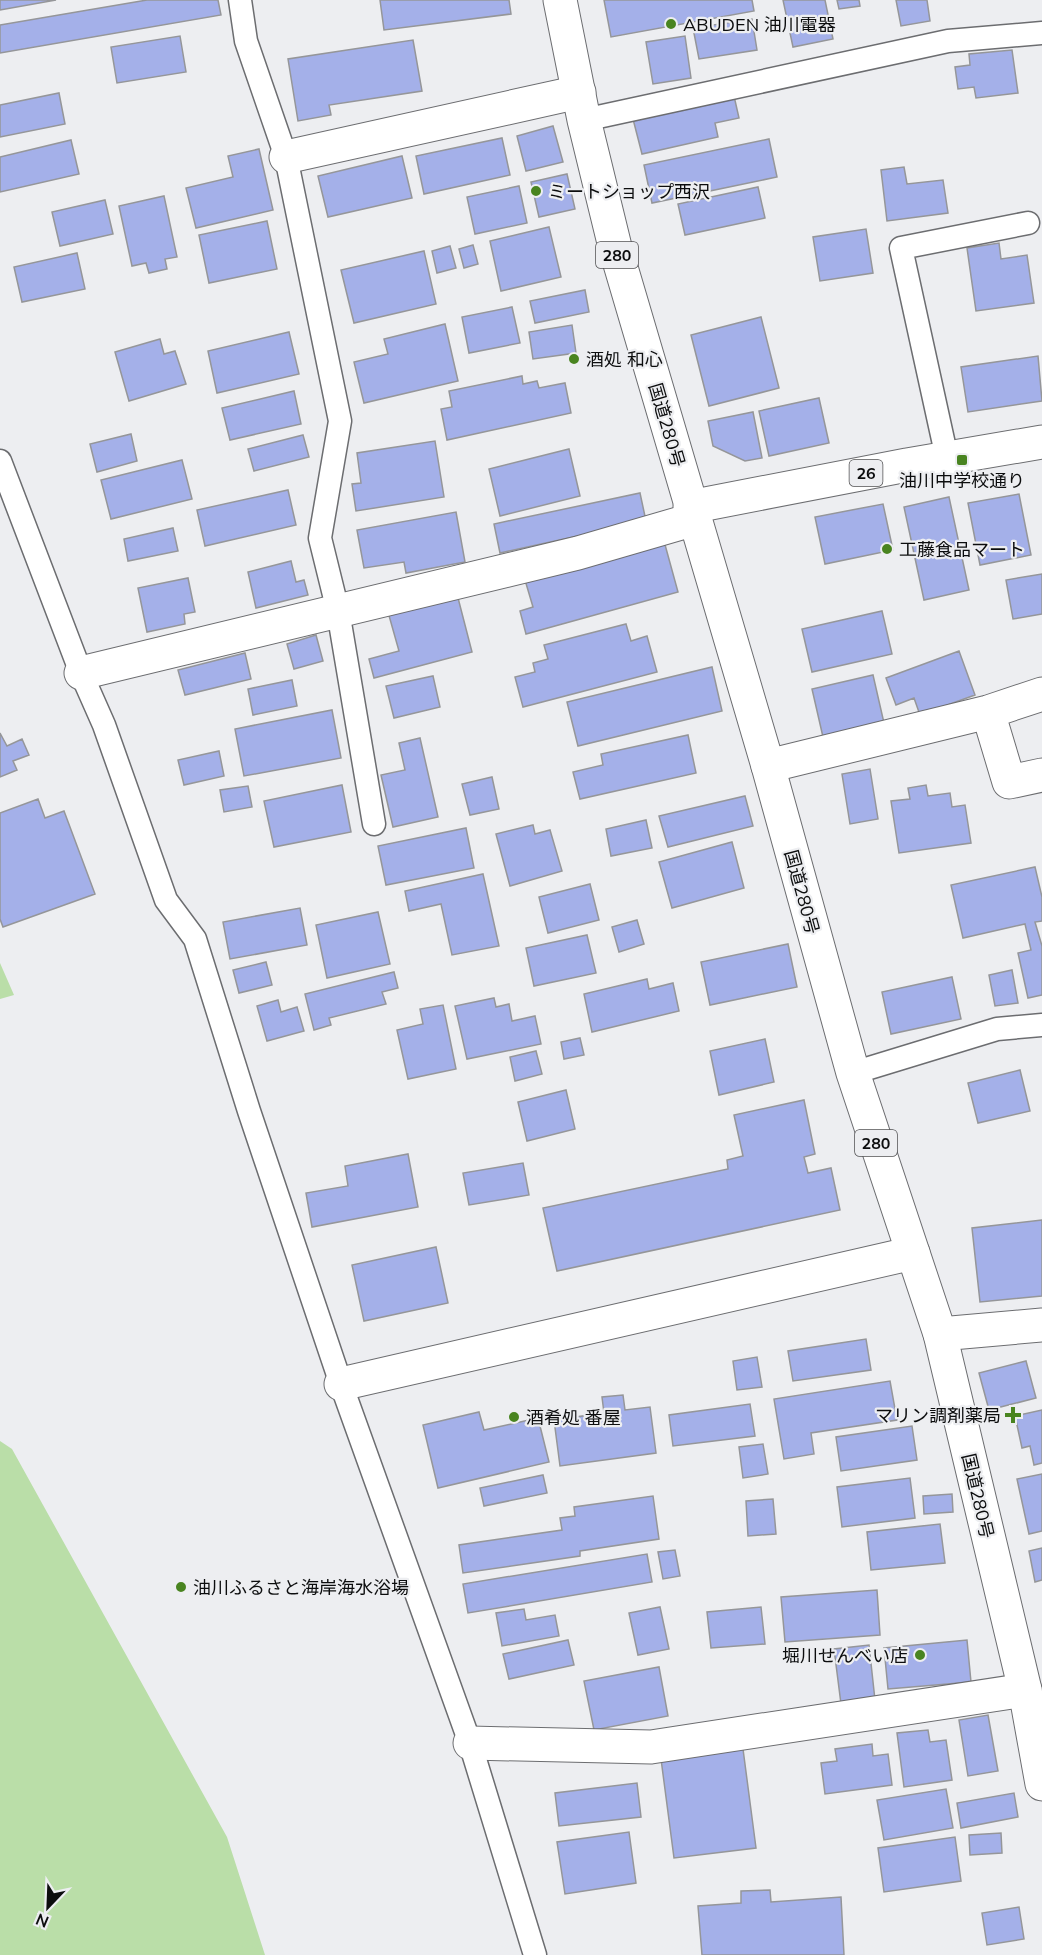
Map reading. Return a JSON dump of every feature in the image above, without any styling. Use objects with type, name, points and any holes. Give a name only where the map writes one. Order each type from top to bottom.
[{"type":"main road","name":"国道280号","points":[[560,0],[581,106],[615,247],[768,766],[853,1073],[940,1334],[1024,1690],[1042,1784]]},
{"type":"main road","points":[[286,157],[581,106]]},
{"type":"main road","name":"26","points":[[692,513],[947,458],[1042,442]]},
{"type":"main road","points":[[81,673],[578,554],[692,513]]},
{"type":"main road","points":[[768,766],[988,712],[1042,694]]},
{"type":"main road","points":[[988,712],[1009,782],[1042,775]]},
{"type":"main road","points":[[341,1384],[913,1253]]},
{"type":"main road","points":[[940,1334],[1042,1325]]},
{"type":"main road","points":[[470,1743],[651,1747],[1024,1690]]},
{"type":"lane","points":[[240,0],[246,41],[286,157],[340,421],[320,538],[338,611],[374,824]]},
{"type":"lane","points":[[581,106],[948,41],[1042,33]]},
{"type":"lane","points":[[947,458],[901,248],[1028,223]]},
{"type":"lane","points":[[0,461],[81,673],[104,725],[166,900],[195,939],[249,1111],[341,1384],[470,1743],[535,1955]]},
{"type":"lane","points":[[853,1073],[997,1029],[1042,1025]]},
{"type":"shaded area","points":[[0,963],[14,995],[0,999]]},
{"type":"shaded area","points":[[0,1441],[12,1449],[227,1837],[265,1955],[0,1955]]},
{"type":"building","points":[[0,0],[56,0],[0,10]]},
{"type":"building","points":[[147,0],[218,0],[221,15],[0,53],[0,25]]},
{"type":"building","points":[[380,0],[509,0],[511,14],[384,30]]},
{"type":"building","points":[[604,0],[752,0],[754,11],[611,37]]},
{"type":"building","points":[[783,0],[825,0],[833,39],[793,47]]},
{"type":"building","points":[[837,0],[859,0],[860,6],[839,9]]},
{"type":"building","points":[[896,0],[927,0],[930,21],[901,26]]},
{"type":"building","points":[[752,19],[757,50],[699,59],[693,28]]},
{"type":"building","points":[[180,36],[186,72],[117,83],[111,47]]},
{"type":"building","points":[[685,36],[691,78],[653,84],[646,42]]},
{"type":"building","points":[[413,40],[422,91],[329,105],[331,115],[298,121],[288,59]]},
{"type":"building","points":[[1012,50],[1018,93],[976,98],[974,87],[958,89],[955,67],[970,65],[969,54]]},
{"type":"building","points":[[59,93],[65,124],[0,137],[0,105]]},
{"type":"building","points":[[734,96],[739,118],[715,123],[718,137],[642,154],[633,119]]},
{"type":"building","points":[[553,126],[563,162],[526,171],[517,136]]},
{"type":"building","points":[[502,138],[510,175],[424,194],[416,156]]},
{"type":"building","points":[[769,139],[777,177],[652,203],[644,165]]},
{"type":"building","points":[[71,140],[79,174],[0,192],[0,157]]},
{"type":"building","points":[[259,149],[273,210],[196,228],[186,188],[233,177],[228,156]]},
{"type":"building","points":[[402,156],[412,198],[328,217],[318,176]]},
{"type":"building","points":[[904,167],[907,184],[943,180],[948,213],[887,221],[881,170]]},
{"type":"building","points":[[567,174],[575,209],[539,217],[531,182]]},
{"type":"building","points":[[519,186],[527,223],[475,234],[467,197]]},
{"type":"building","points":[[758,187],[765,218],[685,235],[678,204]]},
{"type":"building","points":[[164,196],[177,257],[165,259],[167,269],[149,273],[146,263],[132,266],[119,206]]},
{"type":"building","points":[[105,200],[113,234],[60,246],[52,212]]},
{"type":"building","points":[[267,221],[277,269],[209,283],[199,235]]},
{"type":"building","points":[[549,227],[561,277],[501,291],[490,241]]},
{"type":"building","points":[[866,229],[873,273],[820,281],[813,237]]},
{"type":"building","points":[[999,243],[1001,259],[1027,255],[1034,303],[976,311],[967,248]]},
{"type":"building","points":[[473,245],[478,264],[464,268],[459,249]]},
{"type":"building","points":[[450,246],[456,268],[437,273],[432,251]]},
{"type":"building","points":[[424,251],[436,304],[354,323],[341,270]]},
{"type":"building","points":[[77,253],[85,289],[22,302],[14,267]]},
{"type":"building","points":[[585,290],[589,312],[535,323],[530,301]]},
{"type":"building","points":[[512,307],[520,343],[469,353],[462,317]]},
{"type":"building","points":[[761,317],[779,388],[709,406],[691,335]]},
{"type":"building","points":[[445,324],[458,381],[364,403],[354,362],[388,354],[384,339]]},
{"type":"building","points":[[572,325],[576,353],[533,359],[529,332]]},
{"type":"building","points":[[289,332],[299,374],[217,393],[208,351]]},
{"type":"building","points":[[160,339],[164,354],[175,351],[186,384],[129,401],[115,352]]},
{"type":"building","points":[[1038,356],[1042,401],[968,412],[961,367]]},
{"type":"building","points":[[522,376],[523,384],[537,381],[539,388],[565,383],[571,413],[447,440],[441,409],[452,407],[449,391]]},
{"type":"building","points":[[294,391],[301,424],[230,440],[222,408]]},
{"type":"building","points":[[819,398],[829,443],[769,456],[759,411]]},
{"type":"building","points":[[753,412],[762,458],[745,461],[713,446],[708,421]]},
{"type":"building","points":[[131,434],[137,461],[97,472],[90,444]]},
{"type":"building","points":[[303,435],[309,457],[254,471],[248,449]]},
{"type":"building","points":[[435,441],[444,497],[356,511],[352,484],[361,483],[357,453]]},
{"type":"building","points":[[569,449],[580,496],[500,516],[489,469]]},
{"type":"building","points":[[182,460],[192,499],[111,519],[101,480]]},
{"type":"building","points":[[288,490],[296,525],[205,546],[197,510]]},
{"type":"building","points":[[640,493],[646,521],[500,553],[494,524]]},
{"type":"building","points":[[1019,494],[1031,555],[980,565],[968,503]]},
{"type":"building","points":[[949,497],[969,590],[924,600],[904,507]]},
{"type":"building","points":[[883,504],[893,550],[825,564],[815,517]]},
{"type":"building","points":[[456,512],[465,562],[406,573],[404,562],[364,568],[357,530]]},
{"type":"building","points":[[173,528],[178,551],[128,561],[124,539]]},
{"type":"building","points":[[664,541],[678,592],[526,634],[520,611],[533,607],[525,580]]},
{"type":"building","points":[[291,561],[296,582],[304,580],[308,595],[256,608],[248,572]]},
{"type":"building","points":[[1042,574],[1042,614],[1013,619],[1006,580]]},
{"type":"building","points":[[188,578],[195,612],[184,614],[185,624],[147,632],[138,588]]},
{"type":"building","points":[[457,594],[472,652],[374,678],[369,659],[399,651],[388,612]]},
{"type":"building","points":[[882,611],[892,654],[812,672],[802,629]]},
{"type":"building","points":[[626,624],[631,641],[647,636],[657,672],[523,707],[515,677],[535,672],[533,663],[548,659],[544,645]]},
{"type":"building","points":[[316,635],[323,661],[294,669],[287,644]]},
{"type":"building","points":[[959,651],[975,695],[920,715],[914,698],[896,705],[886,678]]},
{"type":"building","points":[[245,653],[251,679],[185,695],[178,670]]},
{"type":"building","points":[[712,667],[722,711],[578,746],[567,702]]},
{"type":"building","points":[[873,675],[884,723],[823,737],[812,689]]},
{"type":"building","points":[[433,676],[440,707],[394,718],[386,686]]},
{"type":"building","points":[[292,680],[297,706],[253,715],[248,689]]},
{"type":"building","points":[[332,710],[341,758],[244,776],[235,729]]},
{"type":"building","points":[[0,733],[7,746],[22,739],[29,755],[13,761],[17,770],[0,777]]},
{"type":"building","points":[[688,735],[696,773],[580,799],[573,772],[603,765],[601,754]]},
{"type":"building","points":[[420,738],[438,817],[393,827],[381,775],[405,770],[399,743]]},
{"type":"building","points":[[219,751],[224,776],[184,785],[178,760]]},
{"type":"building","points":[[870,769],[878,819],[850,824],[842,774]]},
{"type":"building","points":[[492,777],[499,809],[470,815],[462,784]]},
{"type":"building","points":[[342,785],[351,832],[274,847],[264,801]]},
{"type":"building","points":[[926,785],[928,796],[950,793],[952,807],[965,805],[971,843],[899,853],[891,801],[910,799],[908,788]]},
{"type":"building","points":[[248,786],[252,807],[224,812],[220,790]]},
{"type":"building","points":[[745,796],[753,826],[668,847],[659,816]]},
{"type":"building","points":[[38,799],[45,818],[64,811],[95,894],[3,927],[0,919],[0,813]]},
{"type":"building","points":[[646,820],[652,848],[611,856],[606,829]]},
{"type":"building","points":[[533,825],[535,834],[550,830],[562,871],[510,886],[496,834]]},
{"type":"building","points":[[466,828],[474,868],[386,885],[378,846]]},
{"type":"building","points":[[732,842],[744,888],[672,908],[659,862]]},
{"type":"building","points":[[1035,867],[1042,897],[1042,921],[1035,922],[1042,946],[1042,995],[1028,998],[1018,953],[1031,950],[1025,924],[963,938],[951,885]]},
{"type":"building","points":[[483,874],[499,946],[452,955],[441,904],[409,911],[405,891]]},
{"type":"building","points":[[590,884],[599,920],[548,933],[539,897]]},
{"type":"building","points":[[300,908],[307,945],[230,959],[223,922]]},
{"type":"building","points":[[378,912],[390,964],[327,978],[316,925]]},
{"type":"building","points":[[637,920],[644,944],[619,952],[612,927]]},
{"type":"building","points":[[587,935],[596,973],[534,986],[526,948]]},
{"type":"building","points":[[788,944],[797,987],[710,1005],[701,962]]},
{"type":"building","points":[[266,962],[272,985],[239,993],[233,970]]},
{"type":"building","points":[[1012,970],[1018,1003],[995,1006],[989,975]]},
{"type":"building","points":[[394,972],[398,988],[382,992],[386,1004],[329,1018],[331,1025],[314,1030],[305,994]]},
{"type":"building","points":[[952,977],[961,1019],[891,1034],[882,992]]},
{"type":"building","points":[[647,979],[649,989],[673,983],[679,1011],[592,1032],[584,994]]},
{"type":"building","points":[[494,998],[496,1007],[509,1004],[512,1021],[535,1016],[541,1044],[467,1059],[455,1006]]},
{"type":"building","points":[[278,1000],[281,1012],[297,1007],[304,1031],[267,1041],[257,1006]]},
{"type":"building","points":[[443,1005],[456,1069],[408,1079],[397,1030],[423,1024],[420,1009]]},
{"type":"building","points":[[580,1038],[584,1055],[564,1059],[561,1042]]},
{"type":"building","points":[[765,1039],[774,1082],[719,1095],[710,1051]]},
{"type":"building","points":[[536,1051],[542,1074],[515,1081],[510,1057]]},
{"type":"building","points":[[1020,1070],[1030,1111],[978,1123],[968,1083]]},
{"type":"building","points":[[566,1090],[575,1129],[527,1141],[518,1102]]},
{"type":"building","points":[[804,1100],[815,1154],[804,1157],[808,1173],[831,1168],[840,1210],[557,1271],[543,1208],[728,1169],[727,1160],[743,1156],[734,1115]]},
{"type":"building","points":[[408,1154],[418,1207],[312,1227],[306,1193],[348,1186],[345,1166]]},
{"type":"building","points":[[523,1163],[529,1195],[469,1205],[463,1173]]},
{"type":"building","points":[[1042,1220],[1042,1296],[980,1302],[972,1228]]},
{"type":"building","points":[[436,1247],[448,1303],[364,1321],[352,1265]]},
{"type":"building","points":[[866,1339],[871,1370],[793,1381],[788,1351]]},
{"type":"building","points":[[757,1357],[762,1387],[737,1390],[733,1361]]},
{"type":"building","points":[[1026,1361],[1036,1398],[989,1410],[979,1373]]},
{"type":"building","points":[[890,1381],[897,1420],[811,1433],[814,1454],[784,1459],[774,1399]]},
{"type":"building","points":[[623,1395],[625,1410],[650,1407],[656,1453],[560,1466],[554,1420],[604,1413],[602,1397]]},
{"type":"building","points":[[750,1404],[755,1436],[673,1446],[669,1415]]},
{"type":"building","points":[[1042,1410],[1042,1463],[1034,1465],[1030,1446],[1022,1448],[1015,1416]]},
{"type":"building","points":[[479,1412],[484,1430],[538,1418],[549,1462],[438,1488],[423,1425]]},
{"type":"building","points":[[912,1426],[917,1460],[841,1471],[836,1437]]},
{"type":"building","points":[[763,1444],[768,1474],[743,1478],[739,1447]]},
{"type":"building","points":[[1042,1474],[1042,1531],[1029,1534],[1017,1479]]},
{"type":"building","points":[[543,1475],[547,1493],[484,1506],[480,1488]]},
{"type":"building","points":[[910,1478],[915,1518],[842,1527],[837,1487]]},
{"type":"building","points":[[952,1494],[953,1512],[924,1514],[923,1496]]},
{"type":"building","points":[[653,1496],[659,1539],[580,1551],[580,1556],[463,1573],[459,1545],[562,1530],[560,1518],[575,1516],[574,1507]]},
{"type":"building","points":[[773,1499],[776,1534],[748,1536],[746,1501]]},
{"type":"building","points":[[940,1524],[945,1563],[871,1570],[867,1532]]},
{"type":"building","points":[[1042,1548],[1042,1580],[1035,1582],[1029,1551]]},
{"type":"building","points":[[675,1550],[680,1576],[663,1579],[658,1552]]},
{"type":"building","points":[[647,1554],[652,1582],[468,1613],[463,1584]]},
{"type":"building","points":[[877,1590],[880,1635],[785,1642],[781,1597]]},
{"type":"building","points":[[660,1607],[669,1649],[638,1655],[629,1613]]},
{"type":"building","points":[[761,1607],[765,1644],[711,1648],[707,1612]]},
{"type":"building","points":[[524,1609],[526,1620],[555,1615],[559,1636],[502,1646],[496,1613]]},
{"type":"building","points":[[568,1640],[574,1665],[509,1679],[503,1654]]},
{"type":"building","points":[[967,1640],[971,1682],[888,1689],[884,1648]]},
{"type":"building","points":[[869,1645],[875,1700],[841,1704],[834,1649]]},
{"type":"building","points":[[659,1667],[668,1716],[594,1730],[584,1681]]},
{"type":"building","points":[[988,1715],[998,1771],[968,1776],[959,1720]]},
{"type":"building","points":[[928,1730],[930,1742],[946,1740],[952,1780],[904,1787],[897,1733]]},
{"type":"building","points":[[872,1744],[873,1756],[888,1754],[892,1785],[825,1794],[821,1763],[837,1761],[835,1749]]},
{"type":"building","points":[[743,1749],[756,1848],[674,1858],[661,1759]]},
{"type":"building","points":[[637,1783],[641,1817],[559,1826],[555,1793]]},
{"type":"building","points":[[946,1789],[953,1828],[884,1840],[877,1800]]},
{"type":"building","points":[[1014,1793],[1018,1817],[961,1828],[957,1803]]},
{"type":"building","points":[[629,1832],[636,1883],[565,1894],[557,1842]]},
{"type":"building","points":[[1001,1833],[1002,1853],[970,1855],[969,1835]]},
{"type":"building","points":[[955,1837],[961,1881],[884,1892],[878,1848]]},
{"type":"building","points":[[770,1890],[771,1902],[841,1897],[844,1955],[702,1955],[698,1906],[741,1903],[741,1891]]},
{"type":"building","points":[[1019,1907],[1024,1939],[987,1945],[982,1913]]},
{"type":"place","name":"ABUDEN 油川電器","points":[[671,24]]},
{"type":"place","name":"ミートショップ西沢","points":[[536,191]]},
{"type":"place","name":"酒処 和心","points":[[574,359]]},
{"type":"place","name":"油川中学校通り","points":[[962,460]]},
{"type":"place","name":"工藤食品マート","points":[[887,549]]},
{"type":"place","name":"マリン調剤薬局","points":[[1013,1415]]},
{"type":"place","name":"酒肴処 番屋","points":[[514,1417]]},
{"type":"place","name":"油川ふるさと海岸海水浴場","points":[[181,1587]]},
{"type":"place","name":"堀川せんべい店","points":[[920,1655]]}]
